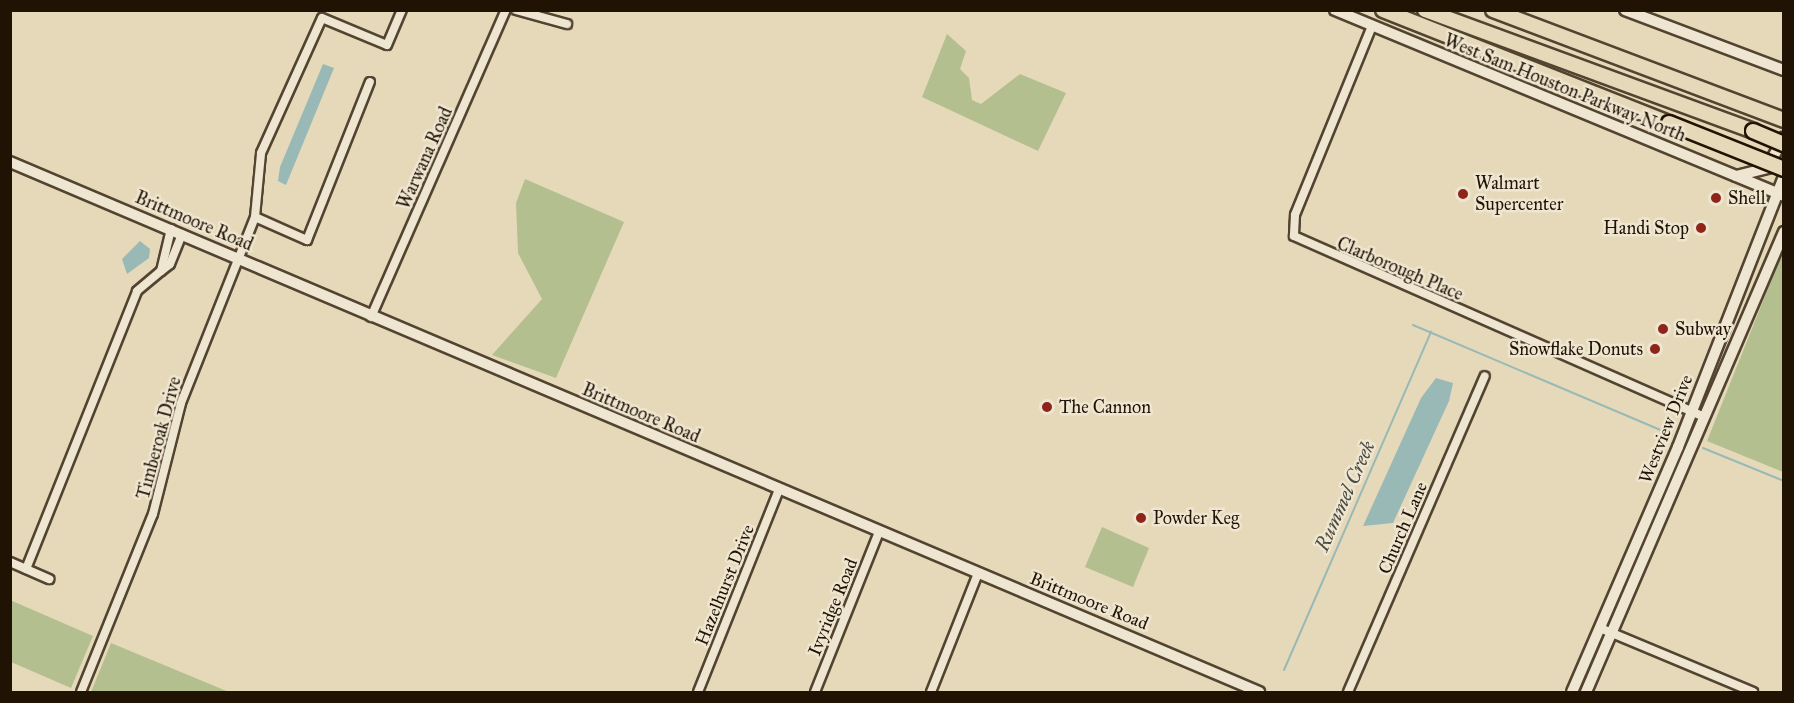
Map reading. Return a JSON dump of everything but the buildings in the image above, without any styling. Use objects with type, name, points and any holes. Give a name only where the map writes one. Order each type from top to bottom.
[{"type":"highway","points":[[1383,10],[1784,169]]},
{"type":"highway","points":[[1425,10],[1784,144]]},
{"type":"highway","points":[[1493,10],[1784,120]]},
{"type":"main road","name":"West Sam Houston Parkway North","points":[[1335,10],[1780,195]]},
{"type":"main road","points":[[1626,10],[1784,70]]},
{"type":"main road","points":[[1736,176],[1767,168],[1784,137]]},
{"type":"main road","name":"Brittmoore Road","points":[[10,162],[1259,693]]},
{"type":"main road","name":"Westview Drive","points":[[1586,693],[1697,413],[1780,195],[1784,176]]},
{"type":"main road","name":"Westview Drive","points":[[1572,693],[1697,413],[1784,232]]},
{"type":"street","name":"Timberoak Drive","points":[[81,693],[153,514],[182,403],[255,217],[261,153],[322,18],[387,45],[402,10]]},
{"type":"street","name":"Warwana Road","points":[[371,317],[506,10]]},
{"type":"street","points":[[516,10],[567,24]]},
{"type":"street","name":"Clarborough Place","points":[[1372,26],[1295,215],[1294,236],[1697,413]]},
{"type":"street","points":[[255,217],[307,240],[370,82]]},
{"type":"street","points":[[160,271],[171,230]]},
{"type":"street","points":[[27,569],[137,291],[170,264],[182,234]]},
{"type":"street","name":"Church Lane","points":[[1348,693],[1485,376]]},
{"type":"street","name":"Hazelhurst Drive","points":[[698,693],[779,489]]},
{"type":"street","name":"Ivyridge Road","points":[[815,693],[879,532]]},
{"type":"street","points":[[10,562],[49,579]]},
{"type":"street","points":[[931,693],[978,573]]},
{"type":"street","points":[[1600,628],[1753,693]]},
{"type":"green space","points":[[947,34],[966,51],[960,69],[969,78],[972,100],[981,104],[1020,74],[1066,93],[1038,151],[922,97]]},
{"type":"green space","points":[[525,179],[624,222],[556,378],[492,355],[542,299],[518,253],[516,203]]},
{"type":"green space","points":[[1783,251],[1784,472],[1707,441]]},
{"type":"green space","points":[[1102,527],[1149,548],[1133,587],[1085,567]]},
{"type":"green space","points":[[10,600],[93,636],[71,688],[11,662]]},
{"type":"green space","points":[[111,643],[229,692],[91,692]]},
{"type":"water","points":[[323,64],[334,68],[286,185],[278,181],[280,167]]},
{"type":"water","points":[[140,241],[150,249],[149,258],[127,274],[122,259]]},
{"type":"water","points":[[1436,378],[1453,383],[1449,401],[1393,523],[1363,526],[1421,398]]},
{"type":"waterway","points":[[1413,325],[1672,435]]},
{"type":"waterway","name":"Rummel Creek","points":[[1284,670],[1431,332]]},
{"type":"waterway","name":"Rummel Creek","points":[[1703,448],[1784,481]]},
{"type":"place","name":"Walmart Supercenter","points":[[1463,194]]},
{"type":"place","name":"Shell","points":[[1716,198]]},
{"type":"place","name":"Handi Stop","points":[[1701,228]]},
{"type":"place","name":"Subway","points":[[1663,329]]},
{"type":"place","name":"Snowflake Donuts","points":[[1655,349]]},
{"type":"place","name":"The Cannon","points":[[1047,407]]},
{"type":"place","name":"Powder Keg","points":[[1141,518]]}]
